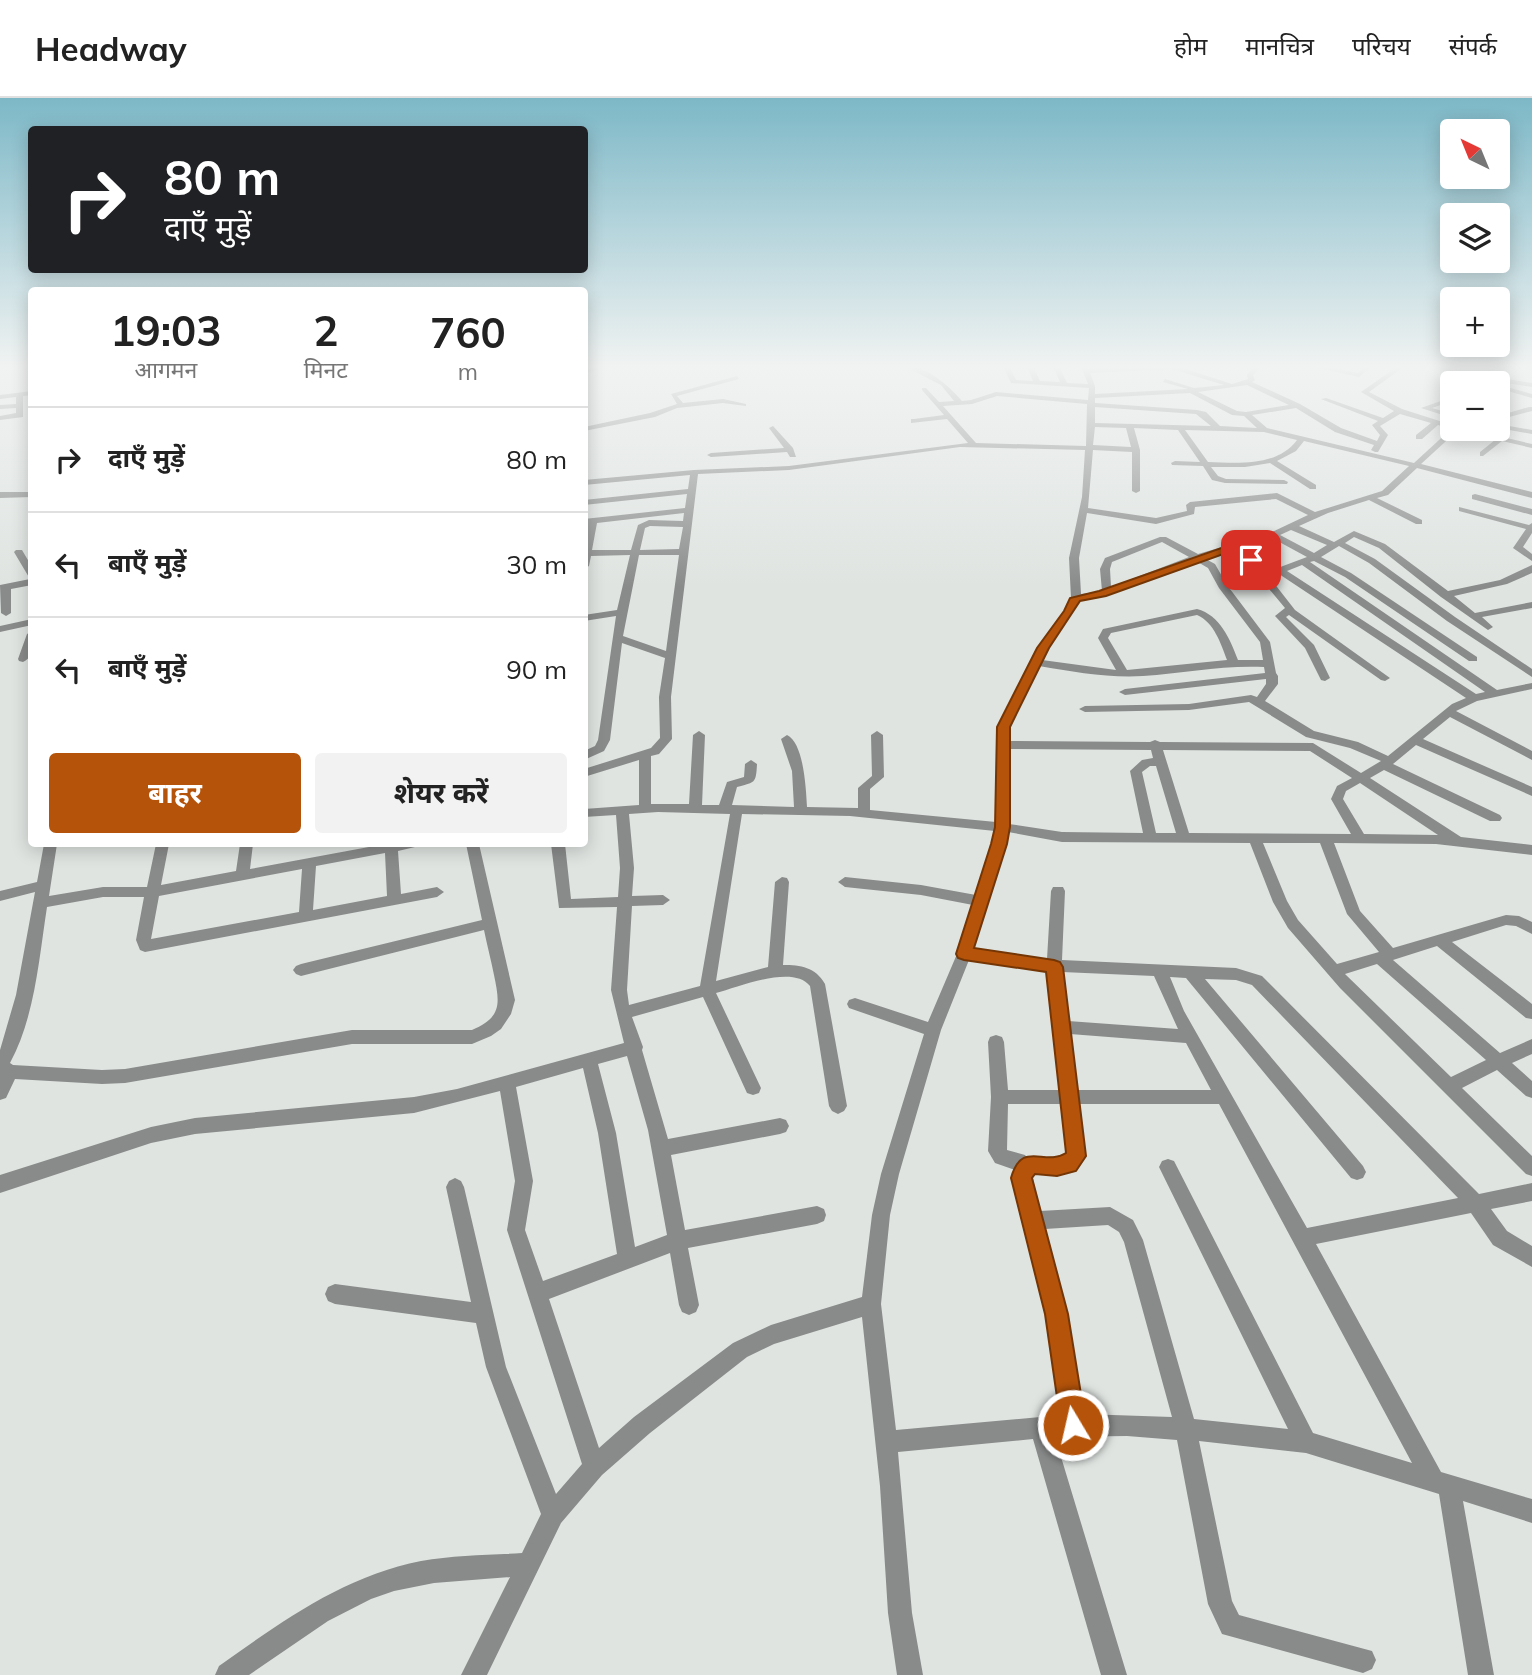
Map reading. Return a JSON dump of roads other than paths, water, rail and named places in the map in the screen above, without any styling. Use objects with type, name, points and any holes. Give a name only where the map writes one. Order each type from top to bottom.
[{"type":"street","points":[[782,440],[802,467]]},
{"type":"street","points":[[969,440],[973,444]]},
{"type":"street","points":[[910,1675],[900,1613],[871,1304],[881,1215],[890,1174],[933,1030],[964,954],[1002,827],[1003,727],[1036,662],[1076,598],[1074,558],[1084,510],[1090,440]]},
{"type":"street","points":[[1133,440],[1136,450],[1136,491]]},
{"type":"street","points":[[1186,440],[1203,463],[1220,480],[1284,482]]},
{"type":"street","points":[[1175,463],[1272,461],[1293,451],[1301,440]]},
{"type":"street","points":[[1309,440],[1532,495]]},
{"type":"street","points":[[1366,440],[1379,444]]},
{"type":"street","points":[[1372,454],[1381,440]]},
{"type":"street","points":[[1076,598],[1107,592],[1199,557],[1273,535],[1314,515],[1389,491],[1440,441]]},
{"type":"street","points":[[1483,454],[1498,441]]},
{"type":"street","points":[[1508,441],[1531,447]]},
{"type":"street","points":[[588,483],[694,472],[802,467],[973,444],[1136,450]]},
{"type":"street","points":[[712,455],[790,450]]},
{"type":"street","points":[[1272,461],[1313,486]]},
{"type":"street","points":[[588,773],[645,754],[662,746],[666,739],[665,697],[685,524],[694,472]]},
{"type":"street","points":[[1454,516],[1489,484]]},
{"type":"street","points":[[588,503],[691,491]]},
{"type":"street","points":[[0,495],[28,494]]},
{"type":"street","points":[[1084,510],[1156,521],[1191,512],[1190,505],[1277,496],[1314,515]]},
{"type":"street","points":[[1475,497],[1532,512]]},
{"type":"street","points":[[1371,498],[1419,522]]},
{"type":"street","points":[[1462,509],[1531,527],[1518,548],[1532,558]]},
{"type":"street","points":[[589,522],[688,510]]},
{"type":"street","points":[[588,754],[600,748],[604,740],[622,612],[643,525],[685,524]]},
{"type":"street","points":[[1290,526],[1372,561],[1451,620],[1532,674]]},
{"type":"street","points":[[1385,678],[1290,611],[1264,579],[1357,534],[1375,541],[1488,627]]},
{"type":"street","points":[[1273,535],[1348,575],[1473,659]]},
{"type":"street","points":[[1107,592],[1105,569],[1108,560],[1154,541],[1167,540],[1199,557],[1214,568],[1222,586],[1265,642],[1273,677],[1272,684],[1259,701]]},
{"type":"street","points":[[1227,549],[1276,571],[1474,698]]},
{"type":"street","points":[[19,552],[28,571]]},
{"type":"street","points":[[588,553],[682,552]]},
{"type":"street","points":[[1303,562],[1494,693]]},
{"type":"street","points":[[1444,595],[1479,588],[1531,571]]},
{"type":"street","points":[[6,612],[3,588],[28,580]]},
{"type":"street","points":[[1473,616],[1532,605]]},
{"type":"street","points":[[1290,611],[1280,616],[1311,647],[1325,678]]},
{"type":"street","points":[[588,617],[622,612]]},
{"type":"street","points":[[1123,673],[1103,638],[1107,631],[1197,612],[1205,614],[1223,636],[1233,661]]},
{"type":"street","points":[[0,629],[28,623]]},
{"type":"street","points":[[618,638],[671,657]]},
{"type":"street","points":[[23,659],[28,645]]},
{"type":"street","points":[[1036,662],[1078,670],[1123,673],[1233,661],[1270,664]]},
{"type":"street","points":[[1125,692],[1174,688],[1244,676],[1273,677]]},
{"type":"street","points":[[1361,841],[1337,799],[1341,789],[1387,763],[1449,712],[1474,698],[1532,686]]},
{"type":"street","points":[[1085,709],[1189,707],[1251,698],[1310,734],[1354,745],[1495,818]]},
{"type":"street","points":[[1449,712],[1532,756]]},
{"type":"street","points":[[864,813],[864,788],[878,776],[877,734]]},
{"type":"street","points":[[695,808],[699,735]]},
{"type":"street","points":[[788,739],[798,772],[802,810]]},
{"type":"street","points":[[1415,740],[1532,792]]},
{"type":"street","points":[[1155,744],[1184,838]]},
{"type":"street","points":[[1004,745],[1313,747],[1458,840]]},
{"type":"street","points":[[645,754],[645,809]]},
{"type":"street","points":[[1151,838],[1136,771],[1140,765],[1161,761]]},
{"type":"street","points":[[751,764],[750,779],[731,785],[731,808],[706,990],[753,1088]]},
{"type":"street","points":[[588,813],[695,808],[802,810],[864,813],[1002,827],[1062,837],[1458,840],[1532,850]]},
{"type":"street","points":[[622,810],[627,868],[620,990],[623,1013],[635,1047],[660,1149],[689,1305]]},
{"type":"street","points":[[1255,839],[1286,913],[1334,971],[1532,1168]]},
{"type":"street","points":[[1326,840],[1354,914],[1386,956],[1532,1091]]},
{"type":"street","points":[[0,1093],[3,1068],[20,1008],[49,847]]},
{"type":"street","points":[[162,847],[143,940],[145,946],[437,891]]},
{"type":"street","points":[[243,874],[246,847]]},
{"type":"street","points":[[306,915],[318,847]]},
{"type":"street","points":[[39,904],[103,891],[153,892],[381,847]]},
{"type":"street","points":[[391,847],[394,899]]},
{"type":"street","points":[[3,1068],[102,1077],[124,1076],[352,1037],[472,1037],[488,1031],[500,1021],[508,1000],[488,923],[473,847]]},
{"type":"street","points":[[558,847],[563,903],[663,900]]},
{"type":"street","points":[[775,971],[782,882]]},
{"type":"street","points":[[845,882],[921,890],[981,901]]},
{"type":"street","points":[[0,896],[43,885]]},
{"type":"street","points":[[1058,891],[1054,967],[1076,1156],[1069,1164],[1032,1164],[1024,1170],[1022,1178],[1057,1314],[1073,1425]]},
{"type":"street","points":[[1334,971],[1513,919],[1532,929]]},
{"type":"street","points":[[300,970],[488,923]]},
{"type":"street","points":[[1441,940],[1532,1013]]},
{"type":"street","points":[[964,954],[1054,967],[1236,974],[1257,980],[1476,1204],[1500,1238],[1532,1257]]},
{"type":"street","points":[[1160,970],[1190,1037],[1441,1484],[1481,1675]]},
{"type":"street","points":[[623,1013],[775,971],[805,973],[817,984],[838,1105]]},
{"type":"street","points":[[1190,972],[1357,1172]]},
{"type":"street","points":[[855,1004],[933,1030]]},
{"type":"street","points":[[1060,1027],[1190,1037]]},
{"type":"street","points":[[996,1042],[1000,1097],[997,1151],[1001,1157],[1019,1161],[1024,1170]]},
{"type":"street","points":[[1448,1086],[1532,1046]]},
{"type":"street","points":[[0,1184],[111,1146],[195,1126],[414,1105],[507,1083],[635,1047]]},
{"type":"street","points":[[589,1060],[607,1133],[627,1258]]},
{"type":"street","points":[[507,1083],[525,1192],[516,1219],[516,1230],[594,1467]]},
{"type":"street","points":[[1000,1097],[1223,1097]]},
{"type":"street","points":[[660,1149],[780,1126]]},
{"type":"street","points":[[1168,1167],[1306,1442]]},
{"type":"street","points":[[455,1187],[496,1367],[553,1515]]},
{"type":"street","points":[[1302,1238],[1532,1192]]},
{"type":"street","points":[[537,1293],[676,1241],[817,1215]]},
{"type":"street","points":[[1032,1221],[1110,1216],[1126,1226],[1133,1240],[1186,1429],[1220,1604],[1231,1625],[1363,1660]]},
{"type":"street","points":[[335,1294],[484,1314]]},
{"type":"street","points":[[474,1675],[553,1515],[594,1467],[650,1418],[740,1350],[771,1335],[871,1304]]},
{"type":"street","points":[[886,1442],[1073,1425],[1127,1424],[1186,1429],[1306,1442],[1532,1511]]},
{"type":"street","points":[[1041,1428],[1114,1675]]},
{"type":"street","points":[[228,1675],[303,1621],[342,1599],[380,1584],[421,1573],[528,1564]]}]
